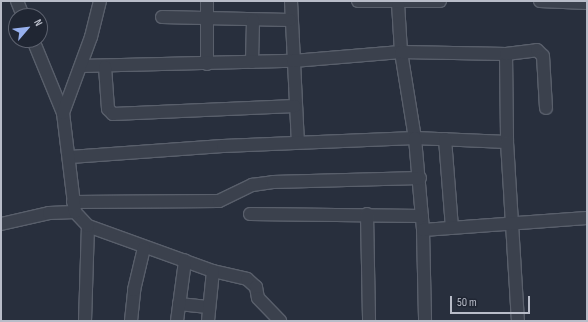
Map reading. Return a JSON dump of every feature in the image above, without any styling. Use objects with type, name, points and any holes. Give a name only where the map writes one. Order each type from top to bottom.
[{"type":"street","points":[[64,113],[81,66],[100,1]]},
{"type":"street","points":[[207,1],[207,64]]},
{"type":"street","points":[[291,1],[290,20],[298,142]]},
{"type":"street","points":[[358,1],[398,3],[440,1]]},
{"type":"street","points":[[540,1],[587,3]]},
{"type":"street","points":[[398,3],[401,52],[420,178],[425,321]]},
{"type":"street","points":[[162,18],[206,20],[290,20]]},
{"type":"street","points":[[252,62],[253,20]]},
{"type":"street","points":[[36,48],[64,113],[70,157],[74,207],[88,226],[144,248],[213,271],[247,279],[256,287],[258,298],[280,321]]},
{"type":"street","points":[[81,66],[105,67],[293,61],[401,52],[506,54],[537,50],[541,52],[546,108]]},
{"type":"street","points":[[506,54],[510,224],[518,321]]},
{"type":"street","points":[[105,67],[108,109],[113,114],[295,106]]},
{"type":"street","points":[[70,157],[298,142],[415,138],[507,142]]},
{"type":"street","points":[[445,139],[452,228]]},
{"type":"street","points":[[1,224],[74,207],[219,201],[252,185],[273,182],[420,178]]},
{"type":"street","points":[[250,214],[367,214],[422,216]]},
{"type":"street","points":[[367,214],[369,321]]},
{"type":"street","points":[[423,230],[587,218]]},
{"type":"street","points":[[85,321],[88,226]]},
{"type":"street","points":[[131,321],[134,290],[144,248]]},
{"type":"street","points":[[177,321],[185,261]]},
{"type":"street","points":[[208,321],[208,307],[213,271]]},
{"type":"street","points":[[179,304],[208,307]]}]
